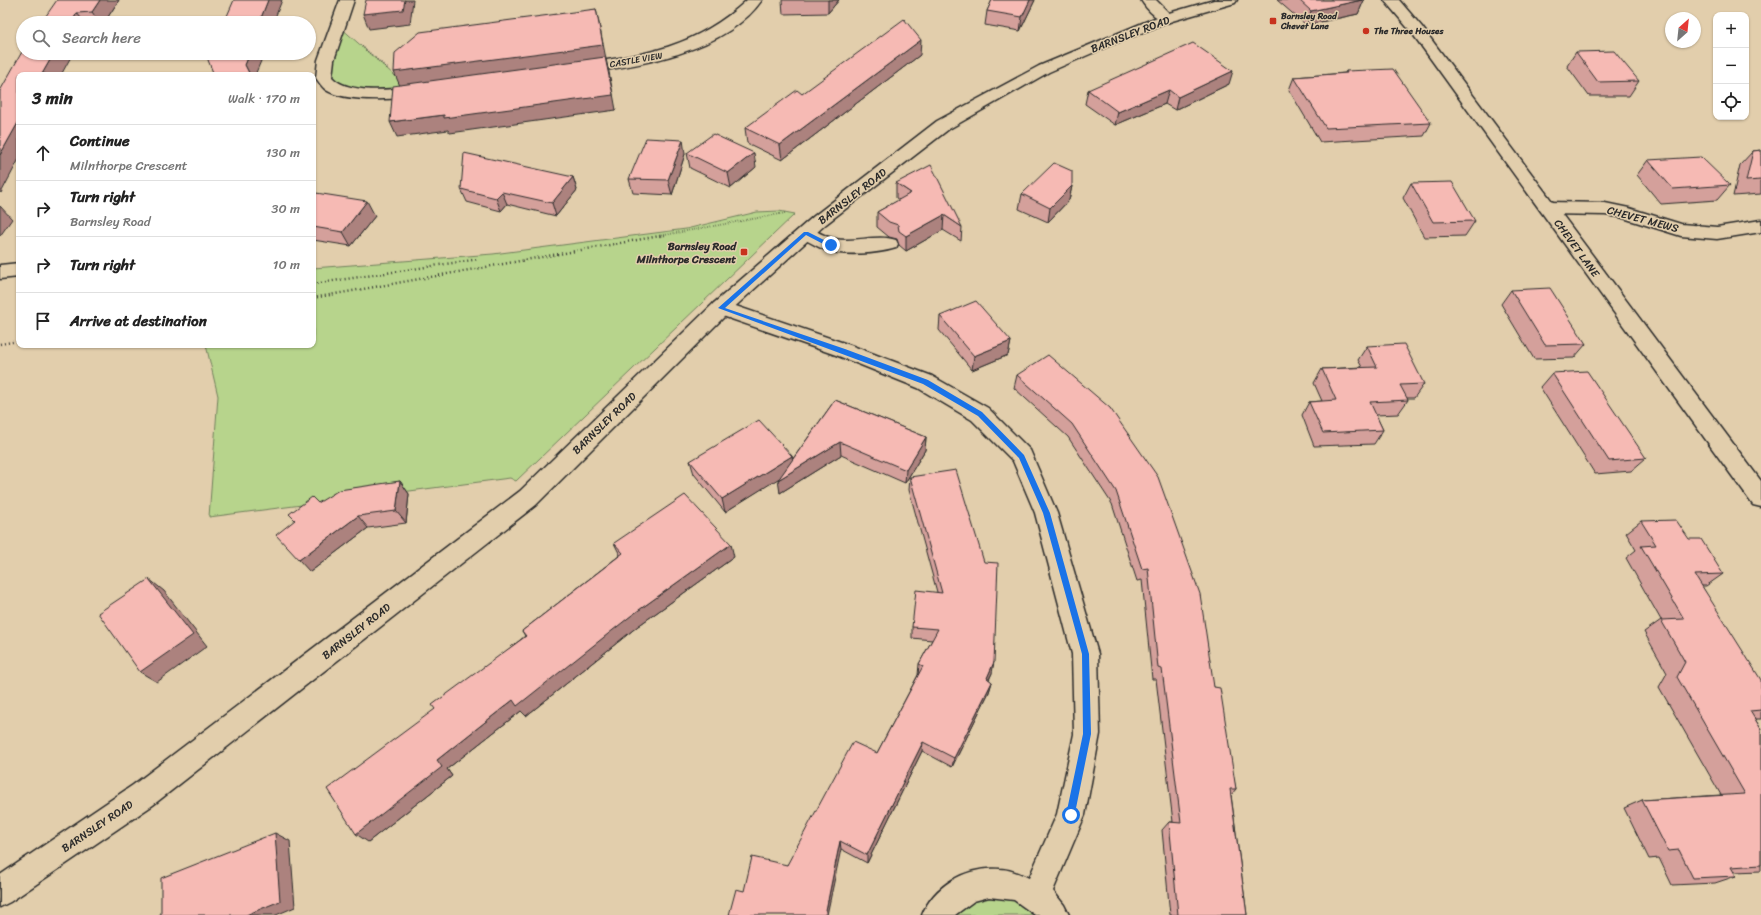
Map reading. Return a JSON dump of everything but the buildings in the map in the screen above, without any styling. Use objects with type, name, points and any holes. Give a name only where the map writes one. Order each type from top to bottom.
[{"type":"main road","points":[[347,0],[326,60],[324,78],[334,88],[356,93],[414,92],[437,89]]},
{"type":"main road","name":"CASTLE VIEW","points":[[562,72],[633,62],[667,54],[692,45],[720,31],[740,16],[755,0]]},
{"type":"main road","points":[[1148,0],[1167,18]]},
{"type":"main road","name":"BARNSLEY ROAD","points":[[0,892],[143,795],[528,498],[721,308],[813,227],[943,125],[1044,69],[1108,41],[1167,18],[1230,0]]},
{"type":"main road","name":"CHEVET LANE","points":[[1391,0],[1417,30],[1761,498]]},
{"type":"main road","name":"CHEVET MEWS","points":[[1548,208],[1605,209],[1623,212],[1641,219],[1681,230],[1717,233],[1761,226]]},
{"type":"main road","points":[[813,227],[831,245],[859,247],[889,244]]},
{"type":"main road","points":[[0,272],[16,270]]},
{"type":"main road","points":[[721,308],[843,350],[925,382],[980,414],[1022,456],[1046,513],[1085,654],[1087,734],[1071,815],[1045,906],[1015,885],[992,882],[974,884],[957,893],[944,904],[937,915]]},
{"type":"path","points":[[339,26],[414,92]]},
{"type":"path","points":[[316,297],[799,211],[813,227]]},
{"type":"path","points":[[316,284],[479,259]]},
{"type":"path","points":[[0,344],[16,341]]},
{"type":"green space","points":[[339,26],[413,92],[334,88],[326,60]]},
{"type":"green space","points":[[779,211],[795,214],[516,481],[510,478],[209,517],[218,396],[207,348],[316,348],[316,268],[493,254],[686,229],[757,212]]},
{"type":"green space","points":[[974,884],[1054,915],[937,915]]},
{"type":"place","name":"Barnsley Road Chevet Lane","points":[[1273,21]]},
{"type":"place","name":"The Three Houses","points":[[1366,31]]},
{"type":"place","name":"Barnsley Road Milnthorpe Crescent","points":[[744,252]]},
{"type":"route","points":[[831,245],[806,233],[721,308],[843,350],[925,382],[980,414],[1022,456],[1046,513],[1066,579],[1085,654],[1087,734],[1071,815]]}]
